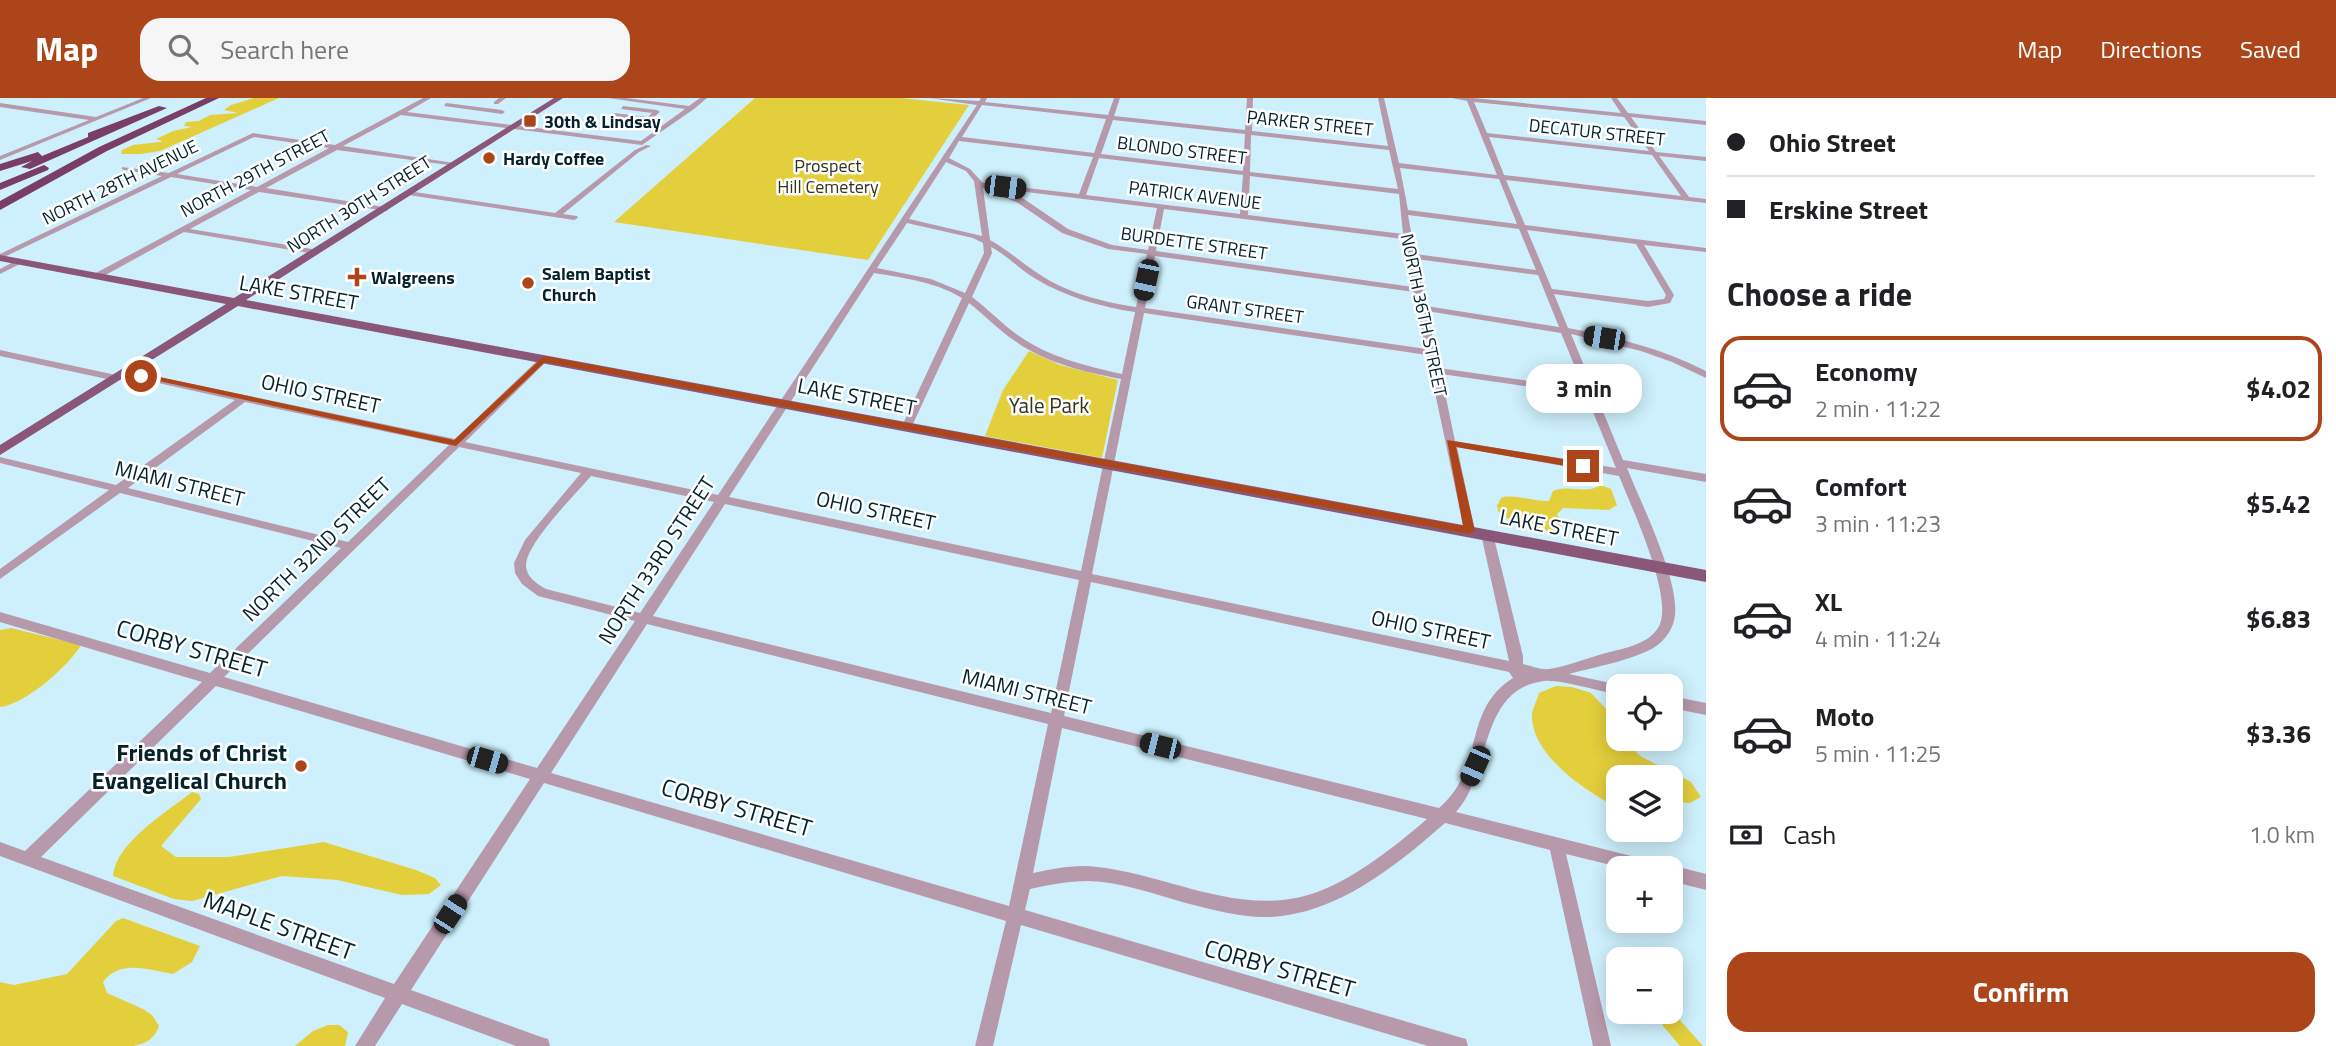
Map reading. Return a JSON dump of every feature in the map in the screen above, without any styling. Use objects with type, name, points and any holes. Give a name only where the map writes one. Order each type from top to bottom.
[{"type":"highway","points":[[0,168],[192,98]]},
{"type":"highway","points":[[0,178],[192,98]]},
{"type":"highway","points":[[0,187],[213,98]]},
{"type":"highway","points":[[0,206],[103,149],[213,98]]},
{"type":"main road","name":"NORTH 30TH STREET","points":[[0,451],[559,98]]},
{"type":"main road","name":"LAKE STREET","points":[[0,258],[1706,576]]},
{"type":"street","points":[[2,156],[148,98]]},
{"type":"street","name":"NORTH 29TH STREET","points":[[97,276],[428,98]]},
{"type":"street","points":[[496,103],[503,98]]},
{"type":"street","points":[[611,98],[692,107]]},
{"type":"street","points":[[558,214],[704,98]]},
{"type":"street","name":"PARKER STREET","points":[[932,98],[983,101],[1392,148]]},
{"type":"street","points":[[1082,197],[1117,98]]},
{"type":"street","points":[[1244,217],[1250,98]]},
{"type":"street","name":"NORTH 36TH STREET","points":[[1381,98],[1402,192],[1407,237],[1469,531]]},
{"type":"street","points":[[1455,98],[1706,123]]},
{"type":"street","points":[[1614,98],[1687,199]]},
{"type":"street","points":[[623,108],[657,112],[649,119],[614,115],[623,108],[636,99]]},
{"type":"street","points":[[1469,99],[1653,545],[1670,609],[1669,622],[1660,637],[1638,650],[1548,674],[1516,676]]},
{"type":"street","name":"NORTH 33RD STREET","points":[[364,1046],[983,101]]},
{"type":"street","points":[[0,105],[97,119]]},
{"type":"street","points":[[446,105],[502,112]]},
{"type":"street","points":[[469,122],[487,111]]},
{"type":"street","points":[[401,113],[645,144]]},
{"type":"street","name":"NORTH 28TH AVENUE","points":[[0,258],[253,135],[337,147]]},
{"type":"street","name":"DECATUR STREET","points":[[1484,135],[1706,159]]},
{"type":"street","name":"BLONDO STREET","points":[[959,139],[1402,192]]},
{"type":"street","points":[[337,147],[454,165]]},
{"type":"street","name":"BURDETTE STREET","points":[[946,159],[968,170],[979,184],[1021,201],[1055,225],[1076,236],[1111,247],[1418,290]]},
{"type":"street","points":[[1396,165],[1706,201]]},
{"type":"street","points":[[124,168],[384,209]]},
{"type":"street","points":[[907,426],[985,262],[987,241],[979,184]]},
{"type":"street","name":"PATRICK AVENUE","points":[[979,184],[1407,237]]},
{"type":"street","points":[[408,193],[584,219]]},
{"type":"street","points":[[984,1046],[1023,883],[1161,207]]},
{"type":"street","points":[[1404,212],[1706,250]]},
{"type":"street","points":[[540,213],[574,218]]},
{"type":"street","name":"GRANT STREET","points":[[905,220],[951,229],[987,241],[1056,287],[1094,301],[1432,353]]},
{"type":"street","points":[[183,230],[315,252]]},
{"type":"street","points":[[1548,291],[1648,304],[1667,301],[1670,295],[1638,241]]},
{"type":"street","points":[[1411,256],[1541,273]]},
{"type":"street","points":[[0,272],[20,262]]},
{"type":"street","points":[[871,270],[934,283],[968,298],[983,308],[1009,333],[1036,350],[1071,364],[1125,377]]},
{"type":"street","points":[[1422,308],[1564,330],[1645,348],[1706,375]]},
{"type":"street","name":"OHIO STREET","points":[[0,353],[244,398],[589,471],[1086,577],[1516,676]]},
{"type":"street","name":"NORTH 32ND STREET","points":[[28,859],[544,359]]},
{"type":"street","points":[[1435,370],[1591,393]]},
{"type":"street","points":[[0,575],[244,398]]},
{"type":"street","points":[[1451,443],[1706,478]]},
{"type":"street","name":"MIAMI STREET","points":[[0,460],[349,546]]},
{"type":"street","name":"MIAMI STREET","points":[[589,471],[525,548],[520,568],[529,584],[542,593],[1606,856]]},
{"type":"street","points":[[1023,883],[1062,875],[1096,874],[1227,905],[1279,908],[1311,902],[1355,880],[1397,852],[1441,816],[1462,794],[1475,766],[1481,733],[1491,708],[1516,676],[1516,656],[1487,534]]},
{"type":"street","name":"CORBY STREET","points":[[0,617],[1459,1046]]},
{"type":"street","points":[[1548,674],[1606,687]]},
{"type":"street","points":[[1683,704],[1706,709]]},
{"type":"street","points":[[1556,843],[1602,1046]]},
{"type":"street","name":"MAPLE STREET","points":[[0,849],[541,1046]]},
{"type":"street","points":[[1683,876],[1706,882]]},
{"type":"green space","points":[[254,98],[279,98],[160,151],[121,154],[122,150],[133,145],[160,142],[162,141],[156,139],[173,131],[192,127],[184,126],[186,122],[199,121],[210,115],[238,113],[224,110]]},
{"type":"green space","name":"Prospect Hill Cemetery","points":[[755,98],[901,98],[969,105],[868,260],[614,222]]},
{"type":"green space","name":"Yale Park","points":[[1029,351],[1060,365],[1118,380],[1102,458],[985,436],[1003,390]]},
{"type":"green space","points":[[1601,485],[1611,489],[1617,505],[1609,510],[1563,508],[1557,514],[1562,523],[1559,530],[1534,529],[1520,525],[1499,513],[1497,506],[1501,498],[1549,501],[1553,491],[1559,489],[1589,489]]},
{"type":"green space","points":[[11,628],[81,645],[67,663],[45,683],[10,705],[0,707],[0,630]]},
{"type":"green space","points":[[1556,686],[1572,687],[1591,693],[1606,709],[1606,751],[1635,751],[1658,765],[1606,765],[1606,801],[1592,793],[1564,772],[1542,747],[1532,719],[1539,693]]},
{"type":"green space","points":[[1683,778],[1691,782],[1701,797],[1690,803],[1683,802]]},
{"type":"green space","points":[[192,792],[199,794],[201,799],[161,846],[176,857],[229,857],[324,842],[416,870],[435,878],[441,885],[429,894],[402,895],[337,880],[282,876],[192,901],[174,899],[113,876],[116,863],[133,840]]},
{"type":"green space","points":[[123,918],[200,946],[192,962],[173,974],[126,968],[118,970],[103,982],[107,993],[152,1015],[159,1026],[152,1038],[133,1046],[0,1046],[0,982],[14,985],[67,974],[116,921]]},
{"type":"green space","points":[[1683,1024],[1703,1046],[1680,1046],[1663,1026]]},
{"type":"green space","points":[[328,1025],[339,1025],[348,1032],[345,1046],[295,1046],[313,1031]]},
{"type":"place","name":"30th & Lindsay","points":[[530,121]]},
{"type":"place","name":"Hardy Coffee","points":[[489,158]]},
{"type":"place","name":"Walgreens","points":[[357,277]]},
{"type":"place","name":"Salem Baptist Church","points":[[528,283]]},
{"type":"place","name":"Friends of Christ Evangelical Church","points":[[301,766]]},
{"type":"route","points":[[141,376],[456,443],[544,359],[1469,531],[1451,443],[1583,466]]}]
